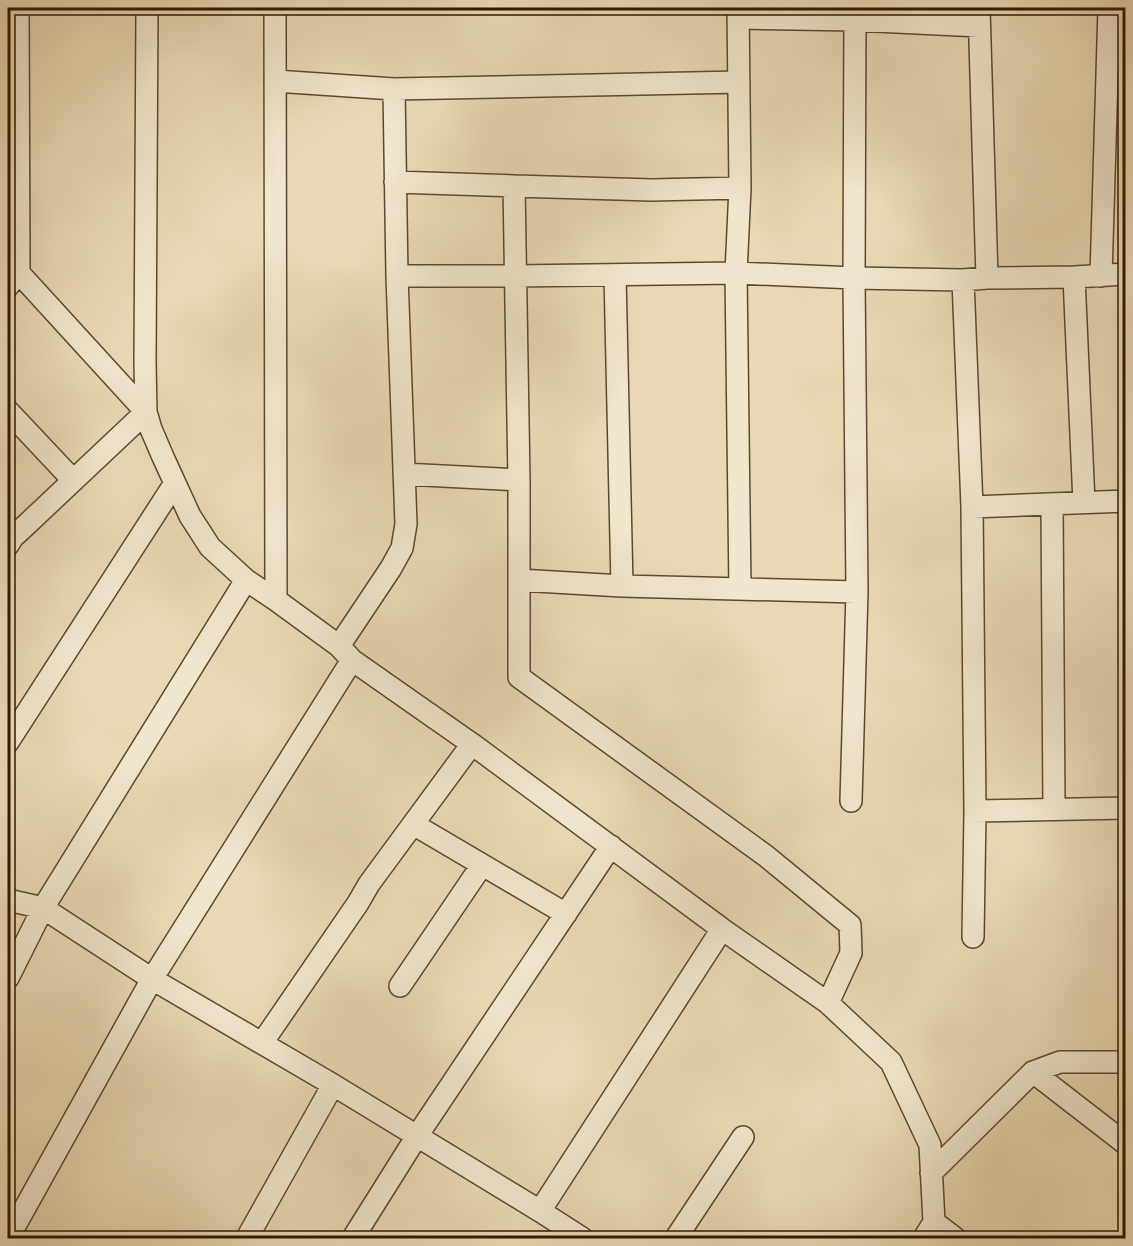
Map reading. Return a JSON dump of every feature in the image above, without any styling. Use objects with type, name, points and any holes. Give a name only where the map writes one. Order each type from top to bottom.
[{"type":"street","points":[[18,8],[11,273],[146,412]]},
{"type":"street","points":[[147,8],[146,412],[151,429],[190,516],[210,547],[246,580],[722,929],[828,1003],[891,1062],[930,1145],[929,1230],[955,1239]]},
{"type":"street","points":[[275,8],[276,600]]},
{"type":"street","points":[[1101,276],[1109,8]]},
{"type":"street","points":[[740,589],[735,273],[741,189],[738,13],[979,17],[987,278]]},
{"type":"street","points":[[851,801],[857,592],[854,278],[855,14]]},
{"type":"street","points":[[275,81],[394,89],[739,82]]},
{"type":"street","points":[[17,1226],[152,979],[345,653],[402,548],[406,524],[397,276],[394,89]]},
{"type":"street","points":[[395,182],[652,190],[741,189]]},
{"type":"street","points":[[514,186],[519,480],[519,677],[765,856],[850,925],[851,953],[828,1003]]},
{"type":"street","points":[[397,276],[735,273],[963,280],[1125,274]]},
{"type":"street","points":[[615,275],[622,586]]},
{"type":"street","points":[[1074,277],[1084,503]]},
{"type":"street","points":[[963,280],[972,507],[975,811],[973,937]]},
{"type":"street","points":[[8,411],[73,480]]},
{"type":"street","points":[[8,545],[16,527],[73,480],[146,412]]},
{"type":"street","points":[[404,474],[519,480]]},
{"type":"street","points":[[8,742],[175,483]]},
{"type":"street","points":[[972,507],[1125,501]]},
{"type":"street","points":[[1052,504],[1054,809]]},
{"type":"street","points":[[8,978],[43,908],[246,580]]},
{"type":"street","points":[[519,580],[622,586],[857,592]]},
{"type":"street","points":[[262,1043],[369,884],[472,744]]},
{"type":"street","points":[[975,811],[1125,808]]},
{"type":"street","points":[[413,824],[566,914]]},
{"type":"street","points":[[353,1239],[417,1136],[611,846]]},
{"type":"street","points":[[400,986],[482,865]]},
{"type":"street","points":[[8,900],[43,908],[152,979],[330,1083],[582,1239]]},
{"type":"street","points":[[540,1211],[722,929]]},
{"type":"street","points":[[931,1173],[1033,1072],[1059,1062],[1125,1062]]},
{"type":"street","points":[[1033,1072],[1125,1144]]},
{"type":"street","points":[[247,1239],[330,1090],[330,1083]]},
{"type":"street","points":[[676,1239],[743,1137]]}]
